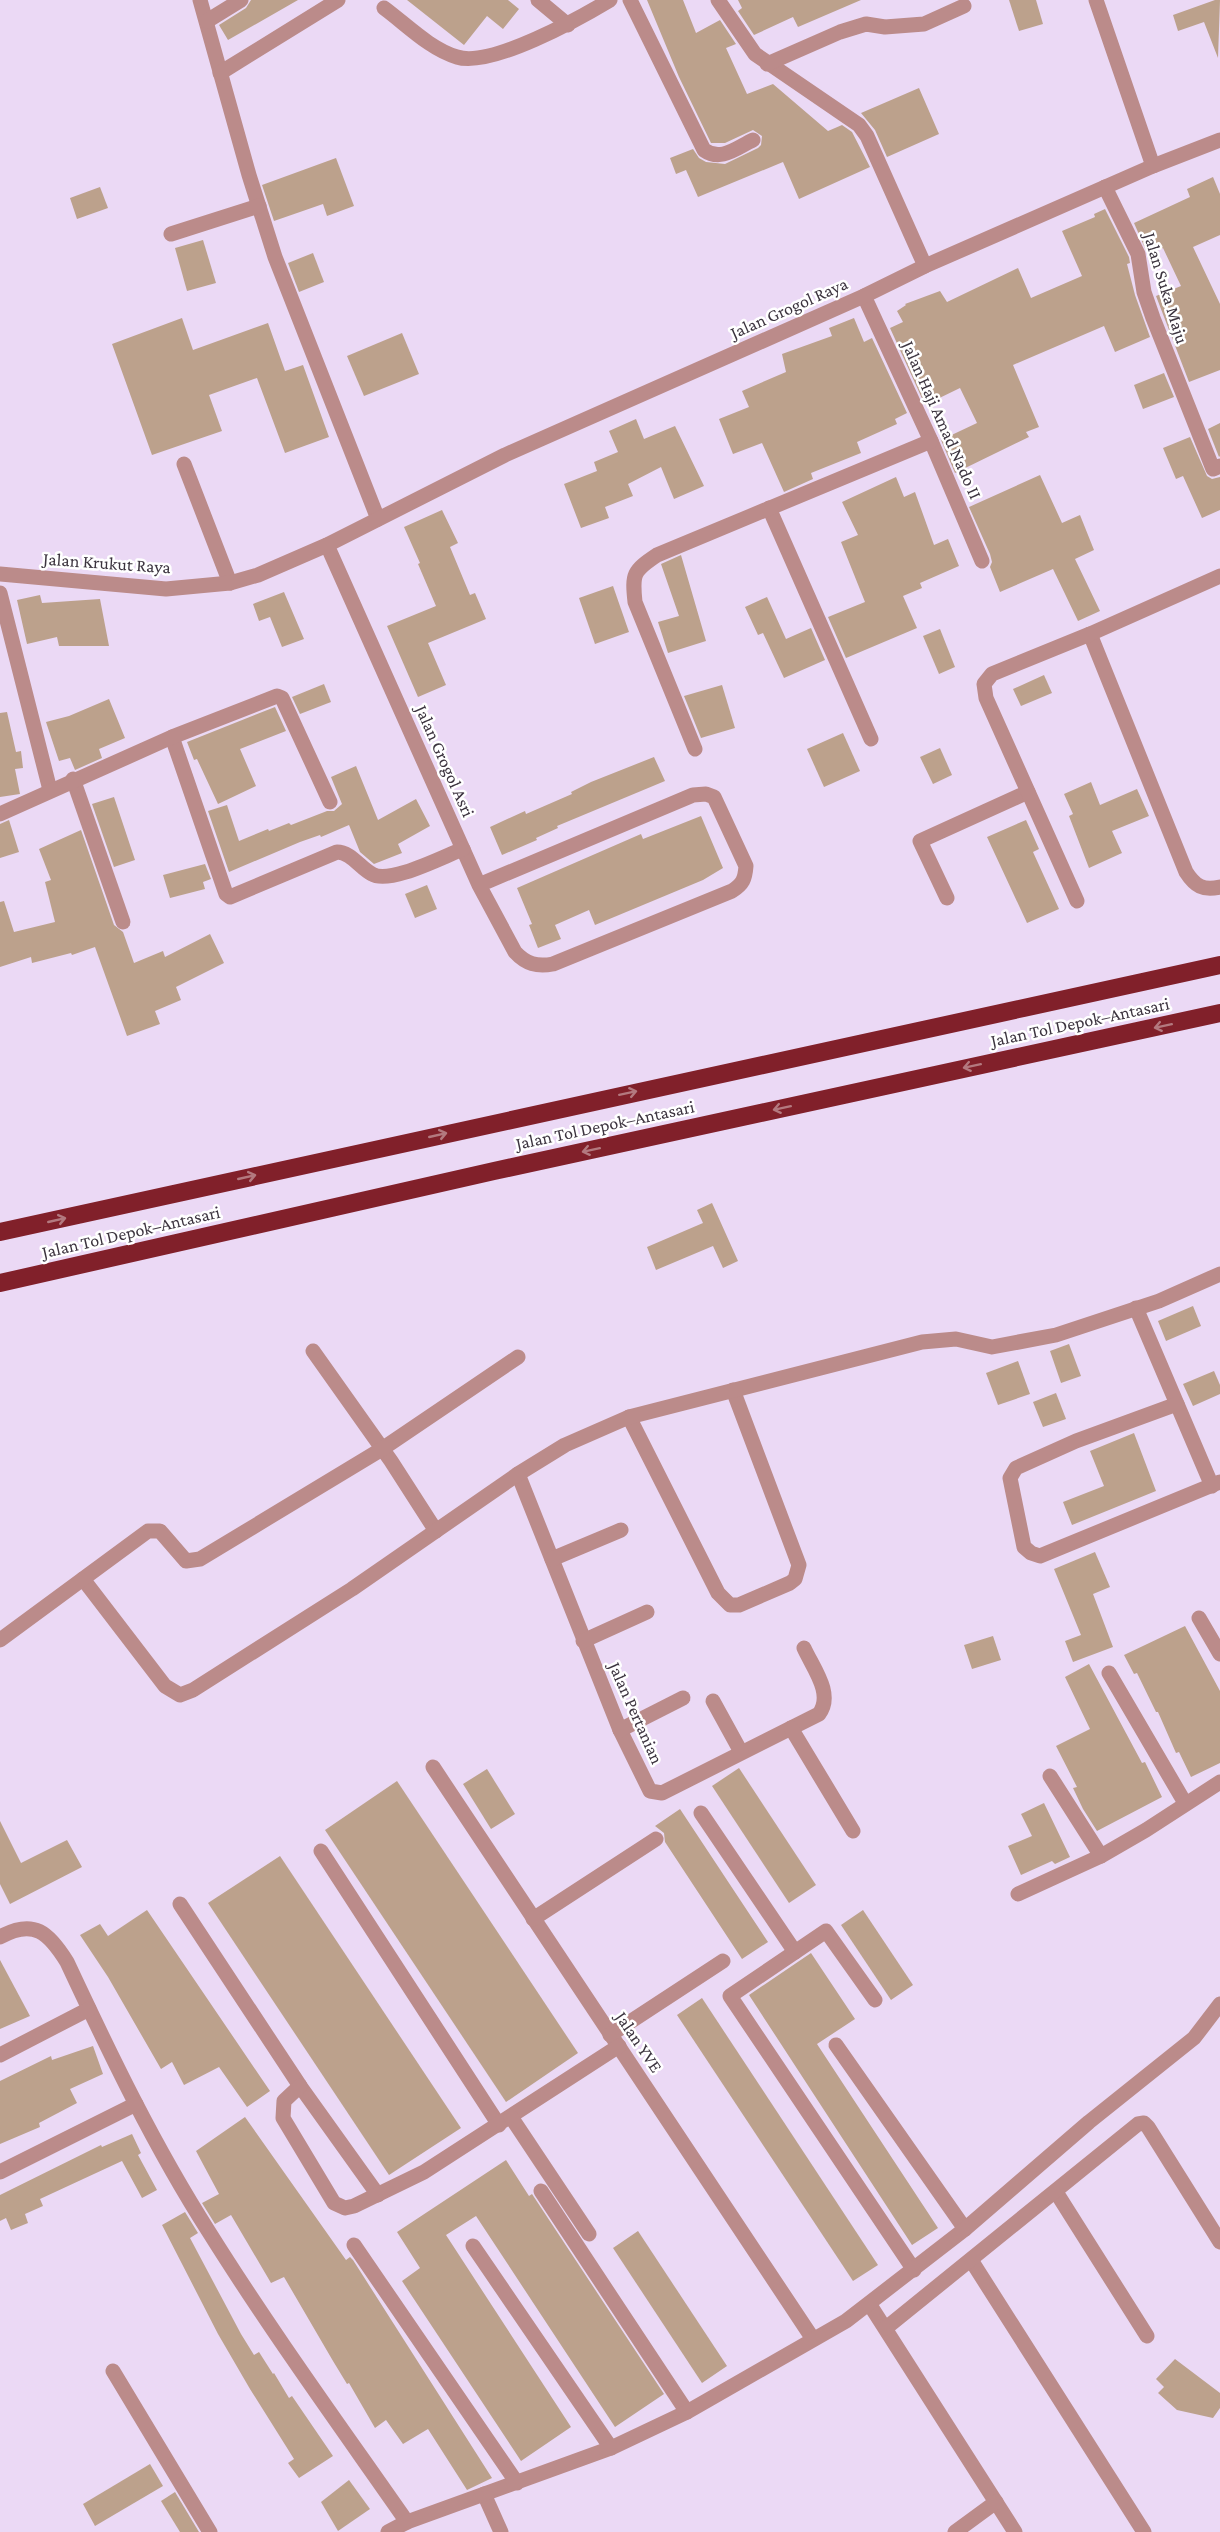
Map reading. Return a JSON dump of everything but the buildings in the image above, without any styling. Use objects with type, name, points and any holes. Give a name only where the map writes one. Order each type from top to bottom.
[{"type":"highway","name":"Jalan Tol Depok–Antasari","points":[[0,1232],[1220,965]]},
{"type":"highway","name":"Jalan Tol Depok–Antasari","points":[[0,1283],[494,1171],[1220,1013]]},
{"type":"street","points":[[200,0],[275,257],[378,519]]},
{"type":"street","points":[[207,21],[241,0]]},
{"type":"street","points":[[220,73],[338,0]]},
{"type":"street","points":[[538,0],[568,25]]},
{"type":"street","points":[[384,8],[440,51],[459,58],[478,59],[568,25],[610,0]]},
{"type":"street","points":[[630,0],[704,150],[715,156],[722,156],[753,140]]},
{"type":"street","points":[[718,0],[744,41],[767,64],[859,125],[867,136],[925,266]]},
{"type":"street","points":[[1095,0],[1153,166]]},
{"type":"street","points":[[767,64],[840,32],[866,24],[885,27],[924,24],[964,6]]},
{"type":"street","name":"Jalan Grogol Raya","points":[[378,519],[505,455],[864,296],[925,266],[1153,166],[1220,140]]},
{"type":"street","name":"Jalan Suka Maju","points":[[1105,187],[1135,247],[1144,292],[1156,327],[1216,468]]},
{"type":"street","points":[[171,234],[259,206]]},
{"type":"street","name":"Jalan Haji Amad Nado II","points":[[864,296],[931,441],[982,561]]},
{"type":"street","points":[[695,749],[635,602],[633,583],[638,567],[657,555],[931,441]]},
{"type":"street","points":[[184,464],[230,583]]},
{"type":"street","points":[[769,508],[871,739]]},
{"type":"street","name":"Jalan Krukut Raya","points":[[0,574],[166,589],[230,583],[258,575],[327,545],[378,519]]},
{"type":"street","name":"Jalan Grogol Asri","points":[[327,545],[479,885],[515,952],[522,960],[542,966],[553,964],[732,891],[741,885],[745,878],[746,866],[714,797],[706,794],[693,795],[479,885]]},
{"type":"street","points":[[1077,901],[986,698],[984,684],[992,674],[1090,634],[1220,576]]},
{"type":"street","points":[[0,593],[50,790]]},
{"type":"street","points":[[1090,634],[1186,872],[1192,882],[1200,887],[1208,890],[1220,887]]},
{"type":"street","points":[[0,814],[172,737],[277,696],[282,698],[330,802]]},
{"type":"street","points":[[172,737],[226,894],[230,897],[338,852],[347,854],[370,874],[384,878],[463,849]]},
{"type":"street","points":[[74,779],[123,922]]},
{"type":"street","points":[[946,898],[920,841],[1028,792]]},
{"type":"street","points":[[83,1579],[165,1686],[171,1692],[180,1695],[193,1690],[326,1605],[518,1474],[565,1445],[629,1418],[922,1342],[943,1339],[992,1347],[1008,1346],[1056,1335],[1159,1301],[1220,1274]]},
{"type":"street","points":[[1136,1308],[1177,1404],[1216,1484],[1040,1556],[1024,1547],[1020,1539],[1010,1478],[1016,1468],[1076,1441],[1177,1404]]},
{"type":"street","points":[[313,1350],[436,1531]]},
{"type":"street","points":[[0,1640],[152,1530],[160,1531],[186,1561],[200,1558],[382,1449],[518,1357]]},
{"type":"street","points":[[629,1418],[718,1593],[730,1605],[739,1605],[790,1583],[795,1579],[799,1565],[733,1390]]},
{"type":"street","name":"Jalan Pertanian","points":[[518,1474],[620,1730],[647,1787],[656,1793],[662,1793],[819,1714],[825,1707],[824,1690],[804,1648]]},
{"type":"street","points":[[552,1559],[621,1530]]},
{"type":"street","points":[[583,1641],[647,1612]]},
{"type":"street","points":[[1199,1618],[1220,1654]]},
{"type":"street","points":[[1108,1673],[1185,1803]]},
{"type":"street","points":[[620,1730],[683,1698]]},
{"type":"street","points":[[713,1701],[741,1752]]},
{"type":"street","points":[[791,1728],[853,1831]]},
{"type":"street","name":"Jalan YVE","points":[[433,1767],[813,2339]]},
{"type":"street","points":[[1050,1776],[1101,1856]]},
{"type":"street","points":[[1018,1894],[1101,1856],[1220,1782]]},
{"type":"street","points":[[701,1813],[795,1952]]},
{"type":"street","points":[[533,1919],[656,1839]]},
{"type":"street","points":[[321,1851],[505,2121],[589,2234]]},
{"type":"street","points":[[180,1904],[300,2086],[378,2195]]},
{"type":"street","points":[[0,1937],[13,1930],[26,1928],[37,1930],[53,1940],[67,1962],[136,2104],[208,2231],[407,2522]]},
{"type":"street","points":[[876,2000],[826,1931],[730,1996],[914,2270]]},
{"type":"street","points":[[300,2086],[284,2101],[281,2108],[283,2118],[334,2203],[345,2208],[354,2206],[424,2172],[505,2121],[723,1961]]},
{"type":"street","points":[[388,2532],[407,2522],[610,2448],[687,2412],[870,2305],[965,2229],[1089,2122],[1194,2038],[1220,2004]]},
{"type":"street","points":[[0,2055],[89,2009]]},
{"type":"street","points":[[836,2045],[965,2229]]},
{"type":"street","points":[[0,2172],[136,2104]]},
{"type":"street","points":[[886,2328],[1138,2124],[1148,2127],[1220,2241]]},
{"type":"street","points":[[541,2191],[687,2412]]},
{"type":"street","points":[[1056,2192],[1147,2336]]},
{"type":"street","points":[[354,2245],[517,2483]]},
{"type":"street","points":[[473,2246],[610,2448]]},
{"type":"street","points":[[971,2260],[1144,2532]]},
{"type":"street","points":[[870,2305],[1015,2532]]},
{"type":"street","points":[[113,2371],[210,2532]]},
{"type":"street","points":[[484,2494],[501,2532]]},
{"type":"street","points":[[955,2532],[996,2502]]}]
